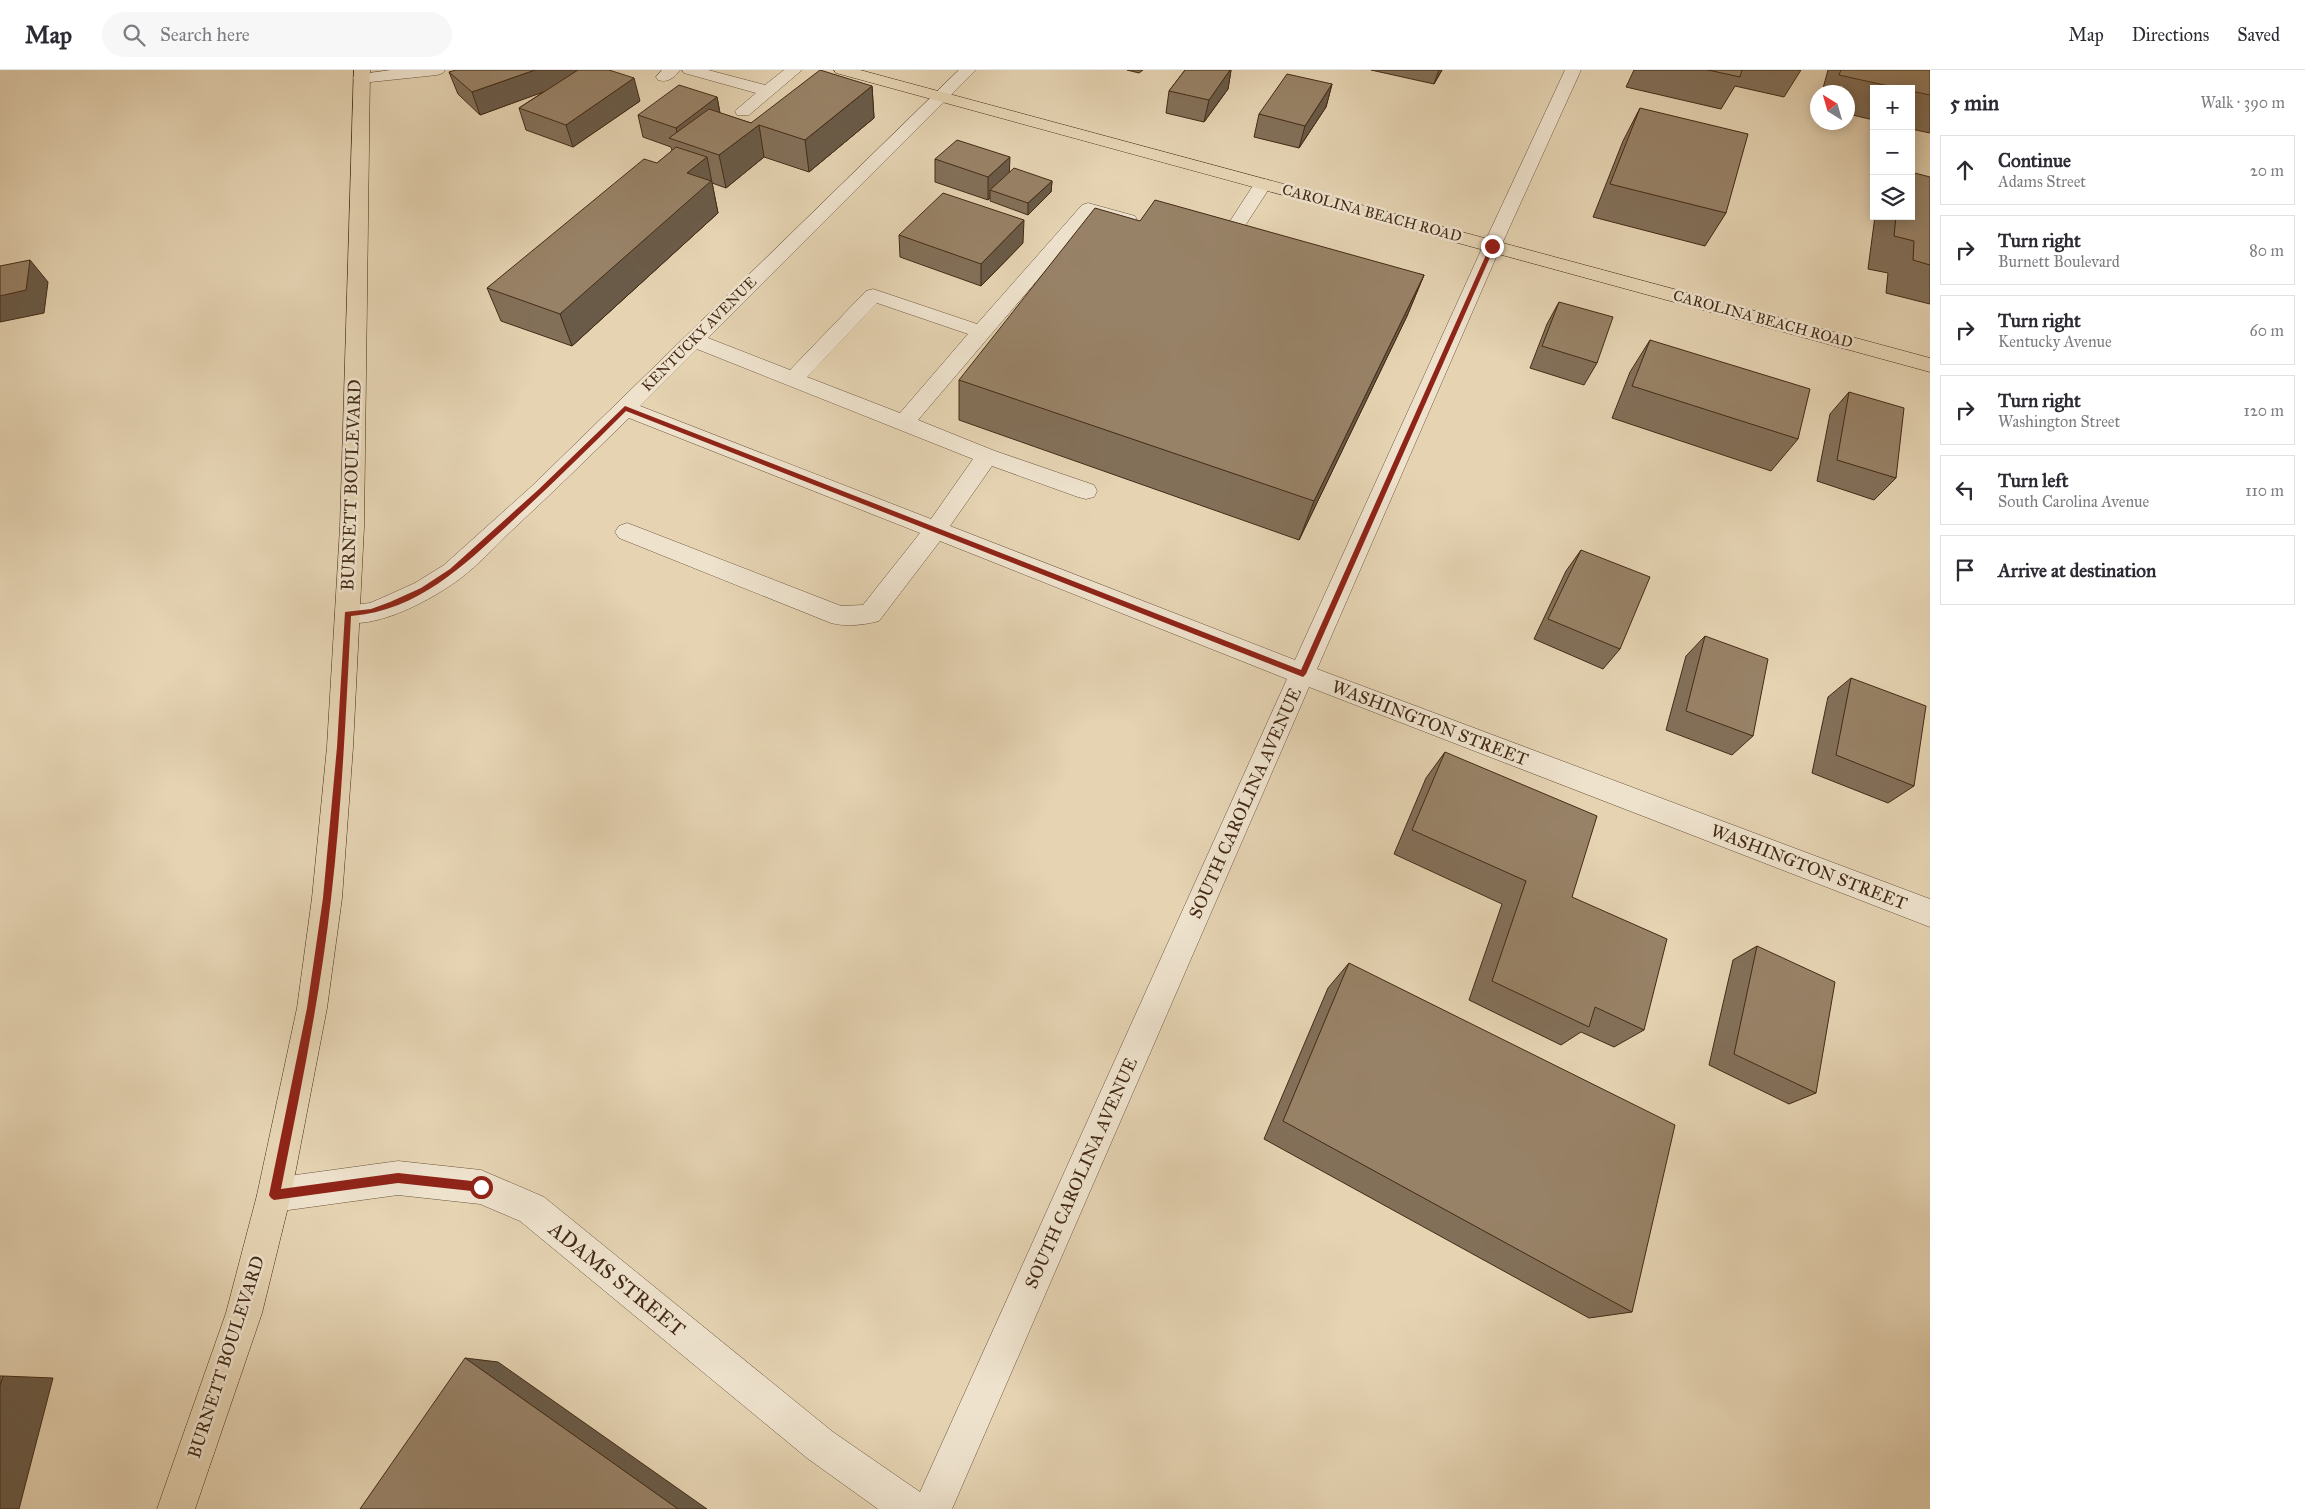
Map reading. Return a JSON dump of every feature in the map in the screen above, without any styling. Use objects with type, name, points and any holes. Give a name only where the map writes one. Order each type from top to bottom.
[{"type":"main road","name":"CAROLINA BEACH ROAD","points":[[842,70],[1930,365]]},
{"type":"main road","name":"BURNETT BOULEVARD","points":[[176,1509],[244,1313],[274,1195],[312,1008],[327,898],[340,747],[352,527],[361,74]]},
{"type":"street","points":[[361,74],[437,70]]},
{"type":"street","points":[[690,70],[768,91]]},
{"type":"street","points":[[743,111],[794,70]]},
{"type":"street","name":"KENTUCKY AVENUE","points":[[347,614],[371,612],[393,604],[424,590],[453,571],[540,492],[939,96],[968,70]]},
{"type":"street","name":"SOUTH CAROLINA AVENUE","points":[[932,1509],[1492,246],[1573,70]]},
{"type":"street","points":[[1204,241],[1232,249],[1263,184]]},
{"type":"street","points":[[904,423],[1088,208],[1146,225]]},
{"type":"street","points":[[793,379],[874,295],[981,332]]},
{"type":"street","points":[[694,340],[988,456],[1086,491]]},
{"type":"street","name":"WASHINGTON STREET","points":[[625,408],[1303,674],[1930,913]]},
{"type":"street","points":[[627,532],[840,616],[870,614],[935,530],[988,456]]},
{"type":"street","name":"ADAMS STREET","points":[[274,1195],[398,1178],[481,1187],[532,1209],[820,1445],[911,1509]]},
{"type":"building","points":[[456,70],[535,70],[472,92],[449,72]]},
{"type":"building","points":[[578,70],[609,70],[634,78],[566,125],[519,108]]},
{"type":"building","points":[[820,70],[872,86],[805,140],[759,125],[719,155],[669,138],[709,109],[751,123]]},
{"type":"building","points":[[1185,70],[1230,70],[1209,100],[1169,91]]},
{"type":"building","points":[[1708,70],[1742,70],[1740,77]]},
{"type":"building","points":[[1841,70],[1930,70],[1930,95],[1915,92],[1915,85],[1884,85],[1839,75]]},
{"type":"building","points":[[1287,74],[1332,84],[1305,126],[1259,114]]},
{"type":"building","points":[[679,85],[717,97],[676,128],[638,115]]},
{"type":"building","points":[[1640,108],[1748,134],[1726,213],[1610,184]]},
{"type":"building","points":[[957,140],[1010,157],[988,177],[935,159]]},
{"type":"building","points":[[676,147],[707,157],[687,173],[711,181],[560,314],[487,288],[644,159],[657,163]]},
{"type":"building","points":[[1014,168],[1052,181],[1028,203],[990,190]]},
{"type":"building","points":[[1915,173],[1930,177],[1930,265],[1913,260],[1914,241],[1894,236],[1896,220],[1915,220]]},
{"type":"building","points":[[943,193],[1024,220],[981,264],[899,235]]},
{"type":"building","points":[[1155,200],[1424,275],[1314,501],[959,380],[1095,208],[1140,221]]},
{"type":"building","points":[[30,260],[26,290],[0,296],[0,266]]},
{"type":"building","points":[[1559,302],[1613,317],[1597,363],[1542,346]]},
{"type":"building","points":[[1650,340],[1810,389],[1798,439],[1632,386]]},
{"type":"building","points":[[1849,392],[1904,408],[1896,478],[1837,460]]},
{"type":"building","points":[[1581,550],[1650,577],[1620,649],[1548,619]]},
{"type":"building","points":[[1705,636],[1768,659],[1753,736],[1686,711]]},
{"type":"building","points":[[1851,678],[1926,706],[1914,786],[1836,755]]},
{"type":"building","points":[[1445,752],[1597,816],[1572,897],[1667,939],[1644,1030],[1595,1007],[1589,1027],[1492,981],[1526,881],[1412,830]]},
{"type":"building","points":[[1757,946],[1835,982],[1816,1093],[1734,1054]]},
{"type":"building","points":[[1349,963],[1675,1125],[1632,1312],[1283,1121]]},
{"type":"building","points":[[465,1358],[678,1509],[360,1509]]},
{"type":"route","points":[[481,1187],[398,1178],[274,1195],[312,1008],[327,898],[340,747],[347,614],[371,612],[393,604],[424,590],[453,571],[540,492],[625,408],[1303,674],[1492,246]]}]
